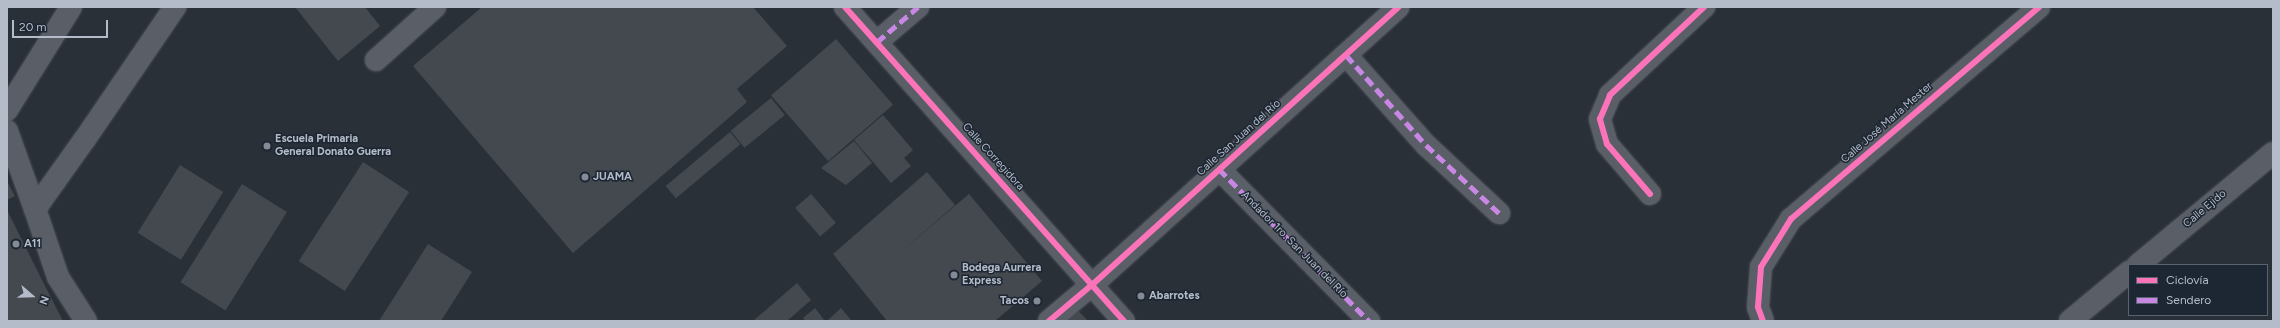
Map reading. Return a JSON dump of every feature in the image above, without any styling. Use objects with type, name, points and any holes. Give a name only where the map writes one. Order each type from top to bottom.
[{"type":"street","points":[[7,110],[71,7]]},
{"type":"street","points":[[34,209],[85,139],[175,7]]},
{"type":"street","points":[[376,60],[435,7]]},
{"type":"street","name":"Calle Corregidora","points":[[845,7],[1093,284],[1124,321]]},
{"type":"street","points":[[876,42],[918,7]]},
{"type":"street","points":[[1650,194],[1607,144],[1600,119],[1610,95],[1704,7]]},
{"type":"street","name":"Calle José María Mester","points":[[1763,321],[1758,307],[1761,267],[1791,219],[2024,11]]},
{"type":"street","name":"Calle San Juan del Río","points":[[1049,321],[1093,284],[1346,55],[1387,12]]},
{"type":"street","points":[[1346,55],[1426,145],[1499,213]]},
{"type":"street","points":[[7,131],[58,277],[86,321]]},
{"type":"street","name":"Calle Ejido","points":[[2139,264],[2273,153]]},
{"type":"street","name":"Andador 1ro. San Juan del Río","points":[[1219,169],[1369,321]]},
{"type":"street","points":[[2070,321],[2128,273]]},
{"type":"building","points":[[295,7],[365,7],[380,26],[338,61]]},
{"type":"building","name":"JUAMA","points":[[482,7],[753,7],[787,46],[737,89],[747,102],[573,253],[413,66]]},
{"type":"building","points":[[836,39],[893,105],[828,161],[771,95]]},
{"type":"building","points":[[771,98],[785,115],[744,148],[731,131]]},
{"type":"building","points":[[883,115],[913,150],[904,158],[911,166],[891,183],[854,140]]},
{"type":"building","points":[[730,132],[740,144],[676,198],[666,186]]},
{"type":"building","points":[[854,141],[872,163],[846,185],[821,168]]},
{"type":"building","points":[[363,162],[409,192],[345,291],[299,261]]},
{"type":"building","points":[[180,165],[223,192],[181,260],[138,233]]},
{"type":"building","points":[[927,172],[955,205],[897,255],[969,194],[1042,281],[995,321],[887,321],[833,254]]},
{"type":"building","points":[[7,181],[15,196],[7,200]]},
{"type":"building","points":[[242,184],[287,212],[225,310],[181,282]]},
{"type":"building","points":[[811,194],[836,223],[820,236],[795,208]]},
{"type":"building","points":[[7,210],[41,278],[63,321],[7,321]]},
{"type":"building","points":[[428,244],[472,272],[441,321],[379,321]]},
{"type":"building","points":[[797,283],[811,300],[787,321],[753,321]]},
{"type":"building","points":[[815,308],[825,321],[805,321],[803,318]]},
{"type":"building","points":[[841,308],[852,321],[827,321]]},
{"type":"building","points":[[1077,309],[1088,321],[1063,321]]},
{"type":"marked path","points":[[877,42],[918,7]]},
{"type":"marked path","points":[[1346,55],[1426,145],[1499,213]]},
{"type":"marked path","points":[[1219,169],[1369,321]]},
{"type":"cycle path","points":[[845,7],[1124,321]]},
{"type":"cycle path","points":[[1049,321],[1093,284],[1398,7]]},
{"type":"cycle path","points":[[1650,194],[1607,144],[1600,119],[1610,95],[1704,7]]},
{"type":"cycle path","points":[[1763,321],[1758,307],[1761,267],[1791,219],[2039,7]]},
{"type":"place","name":"Escuela Primaria General Donato Guerra","points":[[267,146]]},
{"type":"place","name":"JUAMA","points":[[585,177]]},
{"type":"place","name":"A11","points":[[16,244]]},
{"type":"place","name":"Bodega Aurrera Express","points":[[954,275]]},
{"type":"place","name":"Abarrotes","points":[[1141,296]]},
{"type":"place","name":"Tacos","points":[[1037,301]]}]
